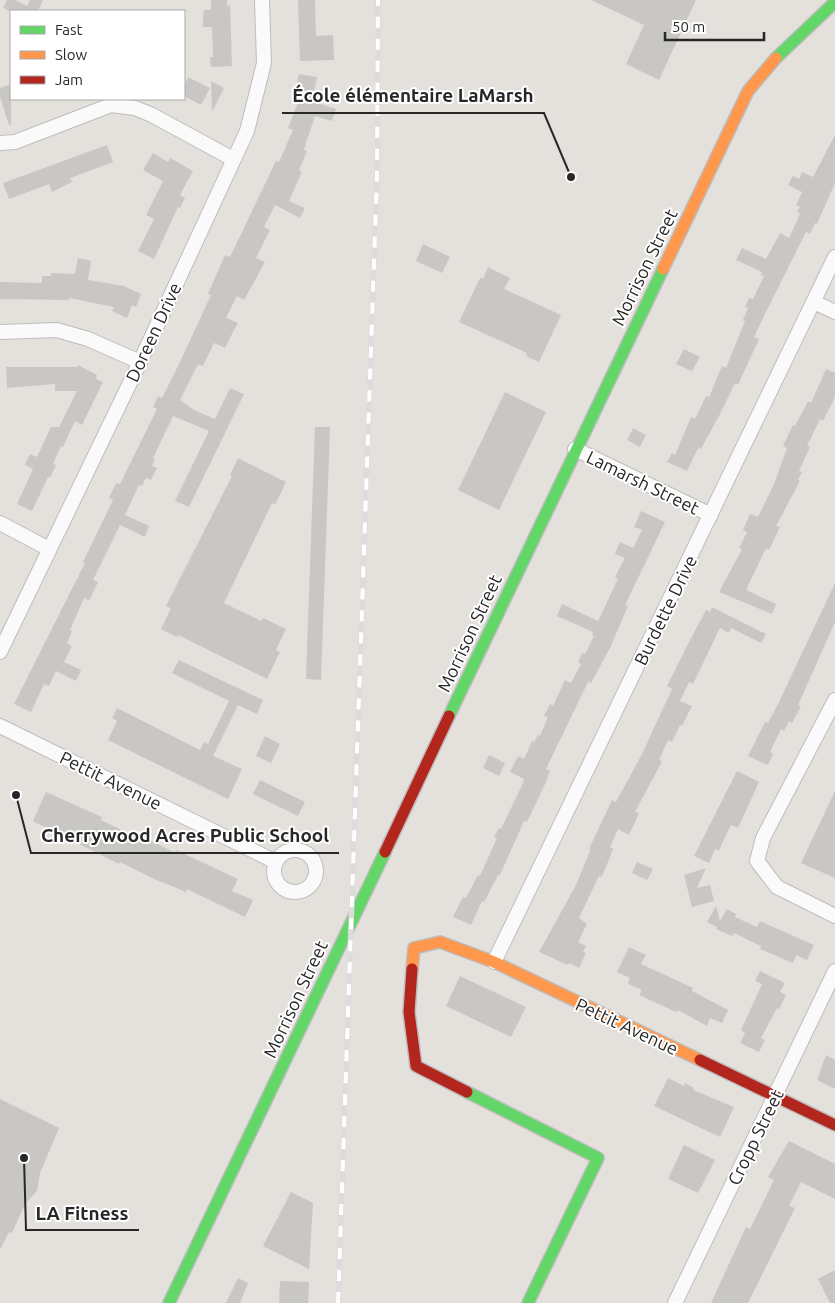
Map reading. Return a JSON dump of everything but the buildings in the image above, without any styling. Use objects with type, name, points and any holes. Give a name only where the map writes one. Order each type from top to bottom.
[{"type":"street","name":"Doreen Drive","points":[[0,652],[140,362],[247,131],[264,63],[262,0]]},
{"type":"street","name":"Morrison Street","points":[[169,1303],[575,449],[748,91],[779,54],[835,2]]},
{"type":"street","points":[[0,143],[15,142],[111,106],[136,108],[233,159]]},
{"type":"street","name":"Burdette Drive","points":[[494,962],[835,257]]},
{"type":"street","points":[[814,302],[835,312]]},
{"type":"street","points":[[0,332],[57,330],[88,338],[140,362]]},
{"type":"street","name":"Lamarsh Street","points":[[575,449],[711,515]]},
{"type":"street","points":[[0,523],[49,549]]},
{"type":"street","points":[[835,700],[769,827],[757,861],[777,888],[835,916]]},
{"type":"street","name":"Pettit Avenue","points":[[0,726],[276,862]]},
{"type":"street","name":"Pettit Avenue","points":[[528,1303],[598,1158],[416,1066],[409,1012],[414,948],[440,942],[494,962],[835,1125]]},
{"type":"street","name":"Cropp Street","points":[[674,1303],[835,971]]},
{"type":"railway","points":[[338,1303],[377,175],[378,0]]},
{"type":"traffic: fast","points":[[776,58],[835,2]]},
{"type":"traffic: fast","points":[[449,716],[663,269]]},
{"type":"traffic: fast","points":[[169,1303],[385,852]]},
{"type":"traffic: fast","points":[[467,1092],[598,1158],[528,1303]]},
{"type":"traffic: slow","points":[[663,269],[748,91],[776,58]]},
{"type":"traffic: slow","points":[[412,969],[414,948],[440,942],[494,962],[700,1060]]},
{"type":"traffic: jam","points":[[385,852],[449,716]]},
{"type":"traffic: jam","points":[[412,969],[409,1012],[416,1066],[467,1092]]},
{"type":"traffic: jam","points":[[700,1060],[835,1125]]},
{"type":"place","name":"École élémentaire LaMarsh","points":[[571,177]]},
{"type":"place","name":"Cherrywood Acres Public School","points":[[16,795]]},
{"type":"place","name":"LA Fitness","points":[[24,1158]]}]
